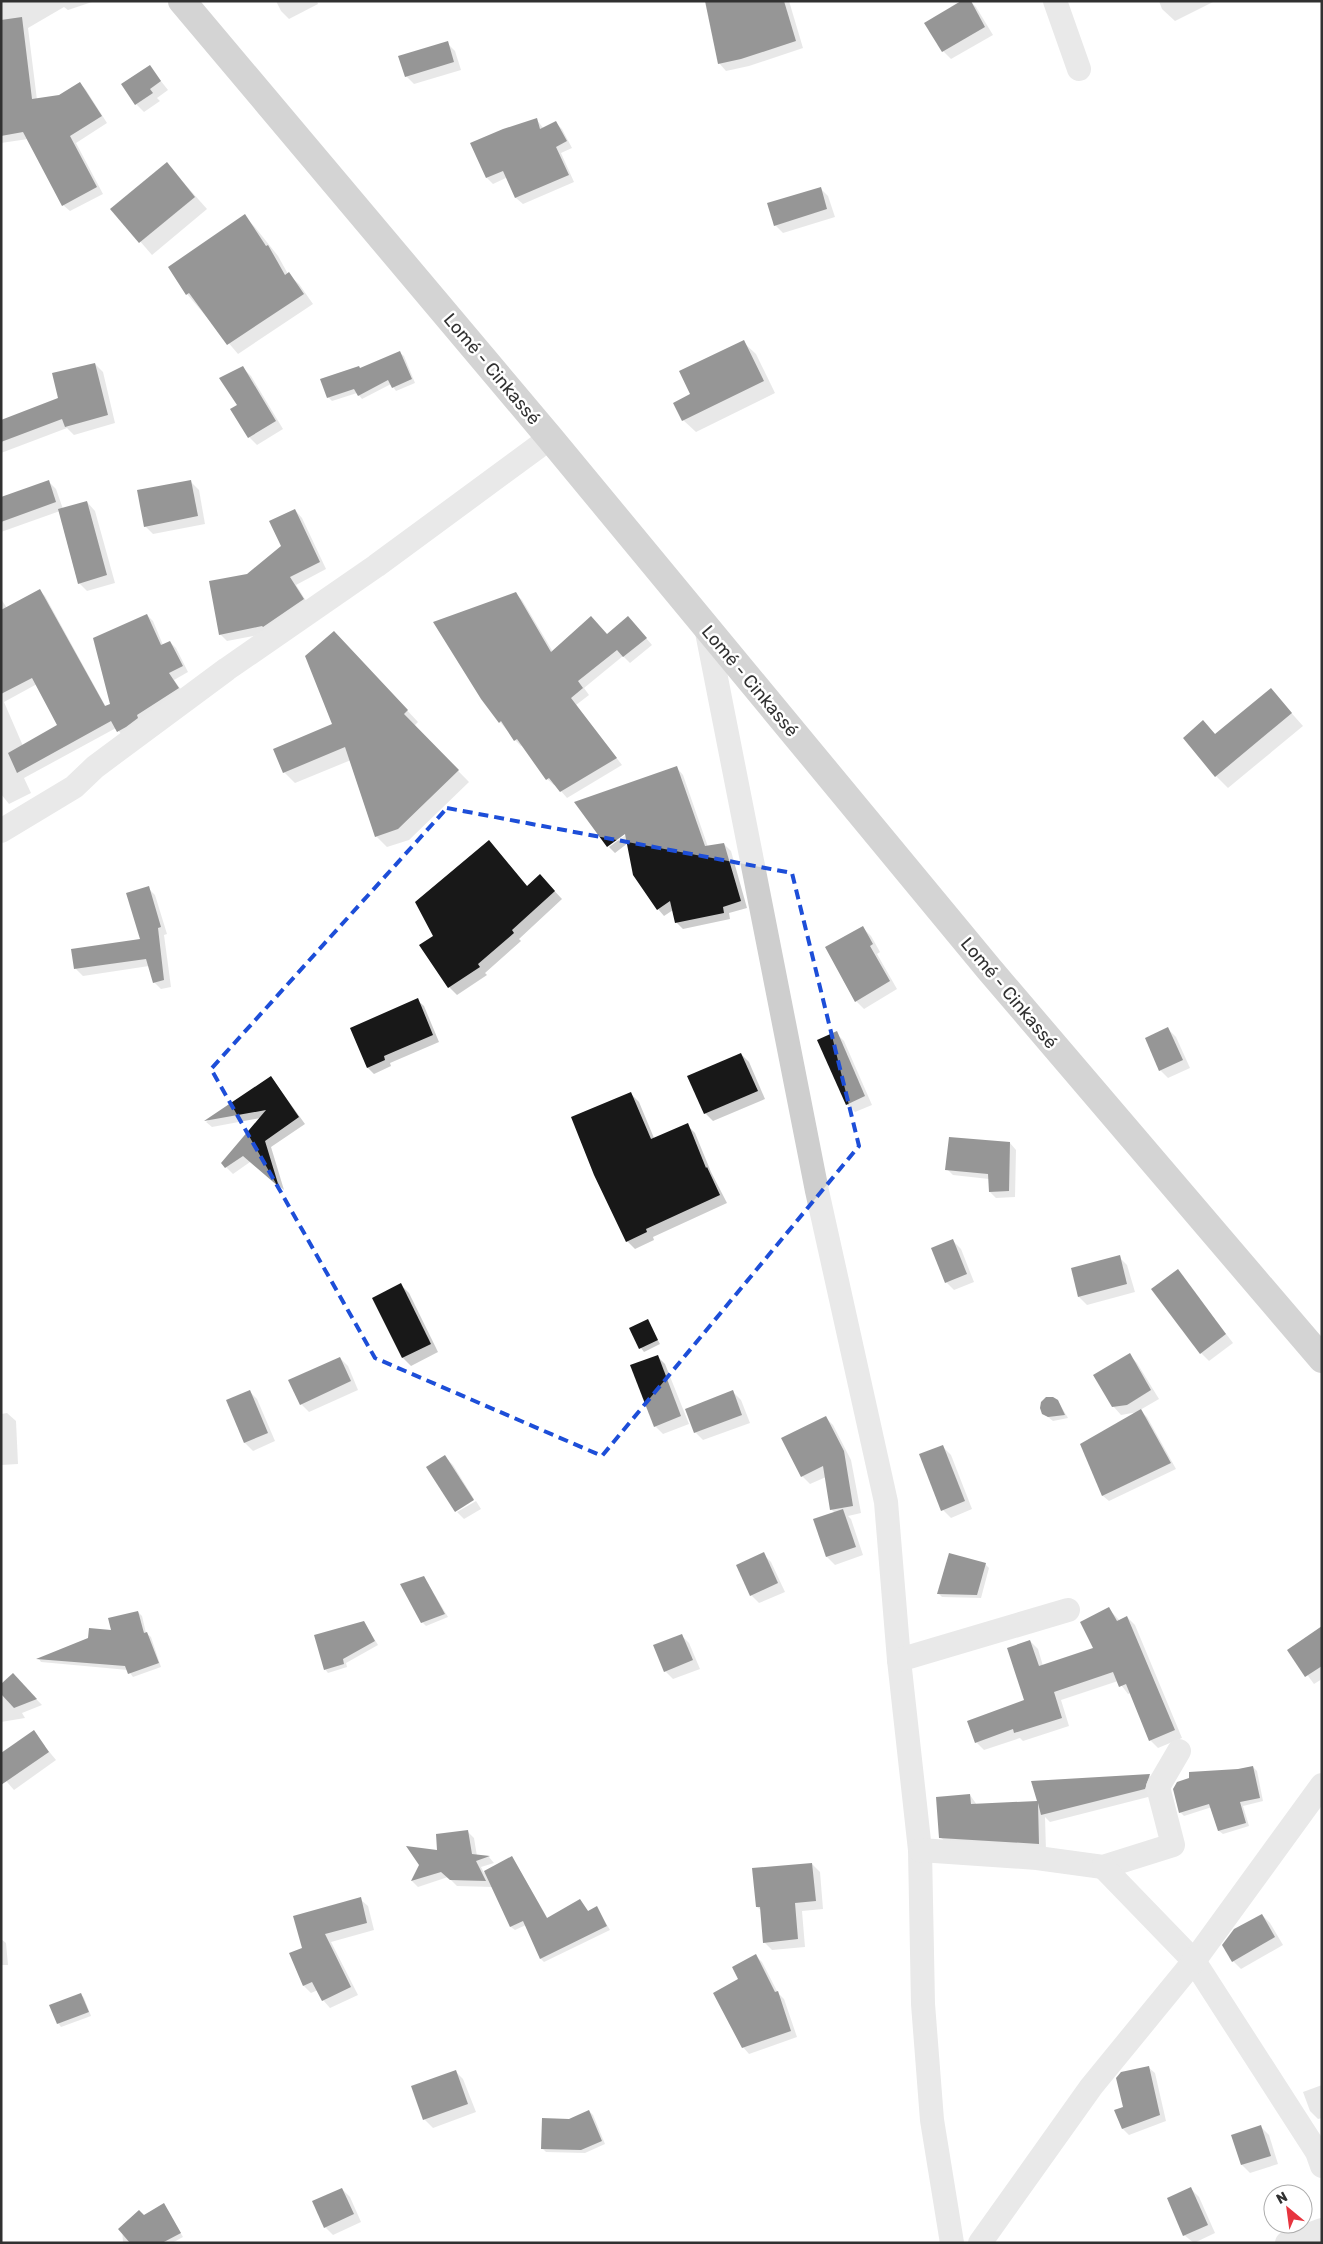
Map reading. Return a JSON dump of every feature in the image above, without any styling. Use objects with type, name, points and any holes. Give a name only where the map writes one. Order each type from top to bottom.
[{"type":"highway","name":"Lomé - Cinkassé","points":[[182,1],[550,438],[989,969],[1322,1359]]},
{"type":"street","points":[[1055,1],[1079,69]]},
{"type":"street","points":[[1,830],[74,787],[95,768],[227,669],[376,566],[550,438]]},
{"type":"street","points":[[706,628],[815,1181],[886,1502],[899,1660],[920,1850],[923,2014],[932,2120],[952,2243]]},
{"type":"street","points":[[899,1660],[1068,1610]]},
{"type":"street","points":[[920,1850],[1037,1858],[1103,1867],[1173,1845],[1158,1787],[1179,1751]]},
{"type":"street","points":[[980,2243],[1091,2087],[1194,1961],[1322,1785]]},
{"type":"street","points":[[1103,1867],[1194,1961],[1317,2152],[1322,2166]]},
{"type":"street","points":[[1287,2243],[1322,2230]]},
{"type":"highlighted area","points":[[447,808],[792,873],[859,1146],[602,1456],[375,1358],[211,1069]]},
{"type":"building","points":[[705,1],[784,1],[796,41],[741,59],[718,64]]},
{"type":"building","points":[[961,1],[971,1],[985,27],[942,52],[924,23]]},
{"type":"building","points":[[22,17],[32,99],[59,95],[80,82],[102,116],[70,136],[97,187],[62,206],[23,132],[1,136],[1,20]]},
{"type":"building","points":[[448,41],[454,62],[405,77],[398,56]]},
{"type":"building","points":[[150,65],[161,81],[150,89],[153,93],[135,105],[121,84]]},
{"type":"building","points":[[537,118],[540,129],[556,121],[567,141],[556,147],[569,175],[515,198],[503,171],[486,178],[470,143],[503,129]]},
{"type":"building","points":[[167,162],[195,197],[139,243],[110,209]]},
{"type":"building","points":[[821,187],[827,209],[774,226],[767,203]]},
{"type":"building","points":[[245,214],[266,246],[268,245],[285,275],[289,272],[304,294],[227,345],[189,293],[186,295],[168,267]]},
{"type":"building","points":[[744,340],[764,381],[682,421],[673,403],[690,394],[679,371]]},
{"type":"building","points":[[400,351],[412,379],[392,388],[388,380],[358,396],[354,389],[327,398],[320,379],[359,366],[360,368]]},
{"type":"building","points":[[95,363],[108,415],[65,427],[62,419],[1,442],[1,420],[58,398],[52,373]]},
{"type":"building","points":[[243,366],[276,421],[248,438],[230,409],[237,405],[219,378]]},
{"type":"building","points":[[49,480],[56,502],[1,522],[1,497]]},
{"type":"building","points":[[191,480],[198,516],[144,527],[137,490]]},
{"type":"building","points":[[87,501],[107,575],[78,584],[58,509]]},
{"type":"building","points":[[295,509],[320,562],[290,577],[304,599],[263,627],[219,635],[209,581],[247,574],[281,546],[269,521]]},
{"type":"building","points":[[40,589],[105,706],[110,704],[93,638],[147,614],[161,645],[170,641],[183,666],[169,673],[179,688],[137,715],[138,718],[126,727],[117,732],[111,721],[17,773],[8,753],[57,725],[32,678],[1,694],[1,610]]},
{"type":"building","points":[[516,592],[551,652],[591,616],[607,634],[628,616],[647,638],[623,657],[617,650],[578,681],[583,688],[571,698],[617,758],[560,792],[549,778],[546,780],[517,739],[514,741],[501,721],[499,723],[481,699],[433,622]]},
{"type":"building","points":[[334,631],[408,710],[404,714],[459,770],[398,829],[375,837],[345,747],[283,773],[273,749],[332,724],[305,656]]},
{"type":"building","points":[[1271,688],[1292,713],[1215,777],[1183,738],[1203,720],[1215,734]]},
{"type":"building","points":[[677,766],[705,846],[724,843],[741,901],[723,907],[724,913],[675,923],[670,901],[657,910],[633,875],[625,834],[607,847],[574,802]]},
{"type":"building","points":[[489,840],[527,886],[540,874],[555,891],[512,930],[514,933],[478,964],[480,967],[448,988],[419,945],[433,936],[415,902]]},
{"type":"building","points":[[149,886],[161,927],[158,928],[164,980],[153,983],[146,959],[74,969],[71,949],[140,939],[126,893]]},
{"type":"building","points":[[863,926],[873,944],[870,946],[890,981],[855,1002],[825,947]]},
{"type":"building","points":[[418,998],[433,1035],[384,1056],[385,1060],[367,1068],[350,1028]]},
{"type":"building","points":[[1168,1027],[1183,1060],[1159,1071],[1145,1038]]},
{"type":"building","points":[[837,1031],[865,1096],[846,1105],[817,1040]]},
{"type":"building","points":[[741,1053],[758,1091],[704,1114],[687,1076]]},
{"type":"building","points":[[271,1076],[299,1117],[265,1141],[279,1187],[243,1156],[225,1168],[221,1163],[266,1110],[204,1121]]},
{"type":"building","points":[[631,1092],[651,1139],[688,1123],[706,1168],[720,1195],[646,1229],[647,1232],[626,1242],[594,1175],[571,1117]]},
{"type":"building","points":[[949,1137],[1010,1142],[1009,1191],[989,1192],[988,1174],[945,1170]]},
{"type":"building","points":[[953,1239],[967,1274],[945,1283],[931,1248]]},
{"type":"building","points":[[1120,1255],[1127,1284],[1078,1297],[1071,1268]]},
{"type":"building","points":[[1178,1269],[1226,1334],[1200,1354],[1151,1289]]},
{"type":"building","points":[[401,1283],[431,1344],[402,1358],[372,1298]]},
{"type":"building","points":[[648,1319],[658,1340],[639,1349],[629,1328]]},
{"type":"building","points":[[1130,1353],[1151,1390],[1127,1405],[1112,1407],[1093,1375]]},
{"type":"building","points":[[658,1355],[681,1416],[654,1427],[630,1365]]},
{"type":"building","points":[[340,1357],[351,1381],[300,1405],[288,1380]]},
{"type":"building","points":[[250,1390],[268,1433],[244,1443],[226,1400]]},
{"type":"building","points":[[733,1390],[742,1415],[694,1433],[685,1409]]},
{"type":"building","points":[[1046,1397],[1053,1397],[1058,1400],[1065,1415],[1048,1417],[1042,1414],[1041,1402]]},
{"type":"building","points":[[1141,1409],[1171,1463],[1102,1496],[1080,1444]]},
{"type":"building","points":[[826,1416],[844,1451],[853,1506],[830,1510],[823,1466],[801,1477],[781,1438]]},
{"type":"building","points":[[943,1445],[965,1501],[941,1511],[919,1454]]},
{"type":"building","points":[[445,1455],[474,1500],[455,1512],[426,1467]]},
{"type":"building","points":[[843,1509],[856,1547],[826,1557],[813,1519]]},
{"type":"building","points":[[764,1552],[778,1583],[750,1596],[736,1565]]},
{"type":"building","points":[[949,1553],[986,1563],[977,1595],[937,1594]]},
{"type":"building","points":[[424,1576],[445,1614],[421,1623],[400,1584]]},
{"type":"building","points":[[1109,1607],[1117,1621],[1127,1616],[1175,1730],[1149,1741],[1126,1684],[1119,1687],[1113,1672],[1054,1692],[1062,1718],[1014,1733],[1013,1729],[975,1743],[967,1721],[1024,1700],[1007,1648],[1030,1640],[1039,1666],[1093,1648],[1080,1622]]},
{"type":"building","points":[[138,1611],[144,1633],[147,1632],[159,1663],[128,1674],[125,1666],[36,1659],[88,1638],[89,1628],[111,1630],[108,1618]]},
{"type":"building","points":[[364,1621],[375,1641],[343,1659],[344,1664],[324,1670],[314,1635]]},
{"type":"building","points":[[1322,1626],[1322,1666],[1305,1677],[1287,1650]]},
{"type":"building","points":[[682,1634],[693,1660],[664,1672],[653,1645]]},
{"type":"building","points":[[13,1673],[37,1699],[14,1708],[1,1694],[1,1684]]},
{"type":"building","points":[[34,1730],[49,1752],[1,1785],[1,1753]]},
{"type":"building","points":[[1253,1766],[1260,1798],[1240,1802],[1246,1823],[1218,1831],[1209,1804],[1179,1813],[1173,1789],[1177,1782],[1189,1778],[1189,1772],[1238,1769]]},
{"type":"building","points":[[1150,1774],[1145,1789],[1041,1815],[1038,1803],[1039,1844],[939,1838],[936,1797],[970,1794],[971,1804],[1037,1801],[1031,1781]]},
{"type":"building","points":[[468,1830],[472,1854],[490,1856],[476,1861],[486,1881],[450,1880],[441,1872],[411,1881],[419,1865],[406,1846],[437,1850],[436,1834]]},
{"type":"building","points":[[512,1856],[547,1918],[580,1899],[588,1911],[597,1906],[607,1926],[540,1959],[523,1921],[510,1927],[484,1871]]},
{"type":"building","points":[[812,1863],[816,1901],[795,1903],[798,1939],[763,1943],[760,1907],[756,1907],[752,1868]]},
{"type":"building","points":[[361,1897],[367,1923],[325,1934],[351,1987],[322,2001],[312,1982],[303,1986],[289,1953],[302,1948],[293,1916]]},
{"type":"building","points":[[1262,1914],[1275,1937],[1232,1962],[1222,1945],[1234,1929]]},
{"type":"building","points":[[756,1954],[775,1992],[778,1991],[791,2031],[742,2048],[713,1993],[738,1979],[732,1967]]},
{"type":"building","points":[[81,1993],[89,2012],[57,2024],[49,2005]]},
{"type":"building","points":[[1149,2066],[1160,2115],[1122,2129],[1114,2110],[1123,2107],[1116,2078],[1121,2072]]},
{"type":"building","points":[[456,2070],[468,2104],[423,2120],[411,2086]]},
{"type":"building","points":[[589,2110],[602,2141],[581,2150],[541,2149],[542,2118],[569,2119]]},
{"type":"building","points":[[1261,2125],[1271,2156],[1241,2165],[1231,2135]]},
{"type":"building","points":[[1191,2187],[1208,2225],[1183,2236],[1167,2198]]},
{"type":"building","points":[[342,2188],[354,2214],[324,2228],[312,2201]]},
{"type":"building","points":[[164,2203],[181,2233],[162,2243],[130,2243],[118,2229],[139,2210],[144,2215]]}]
